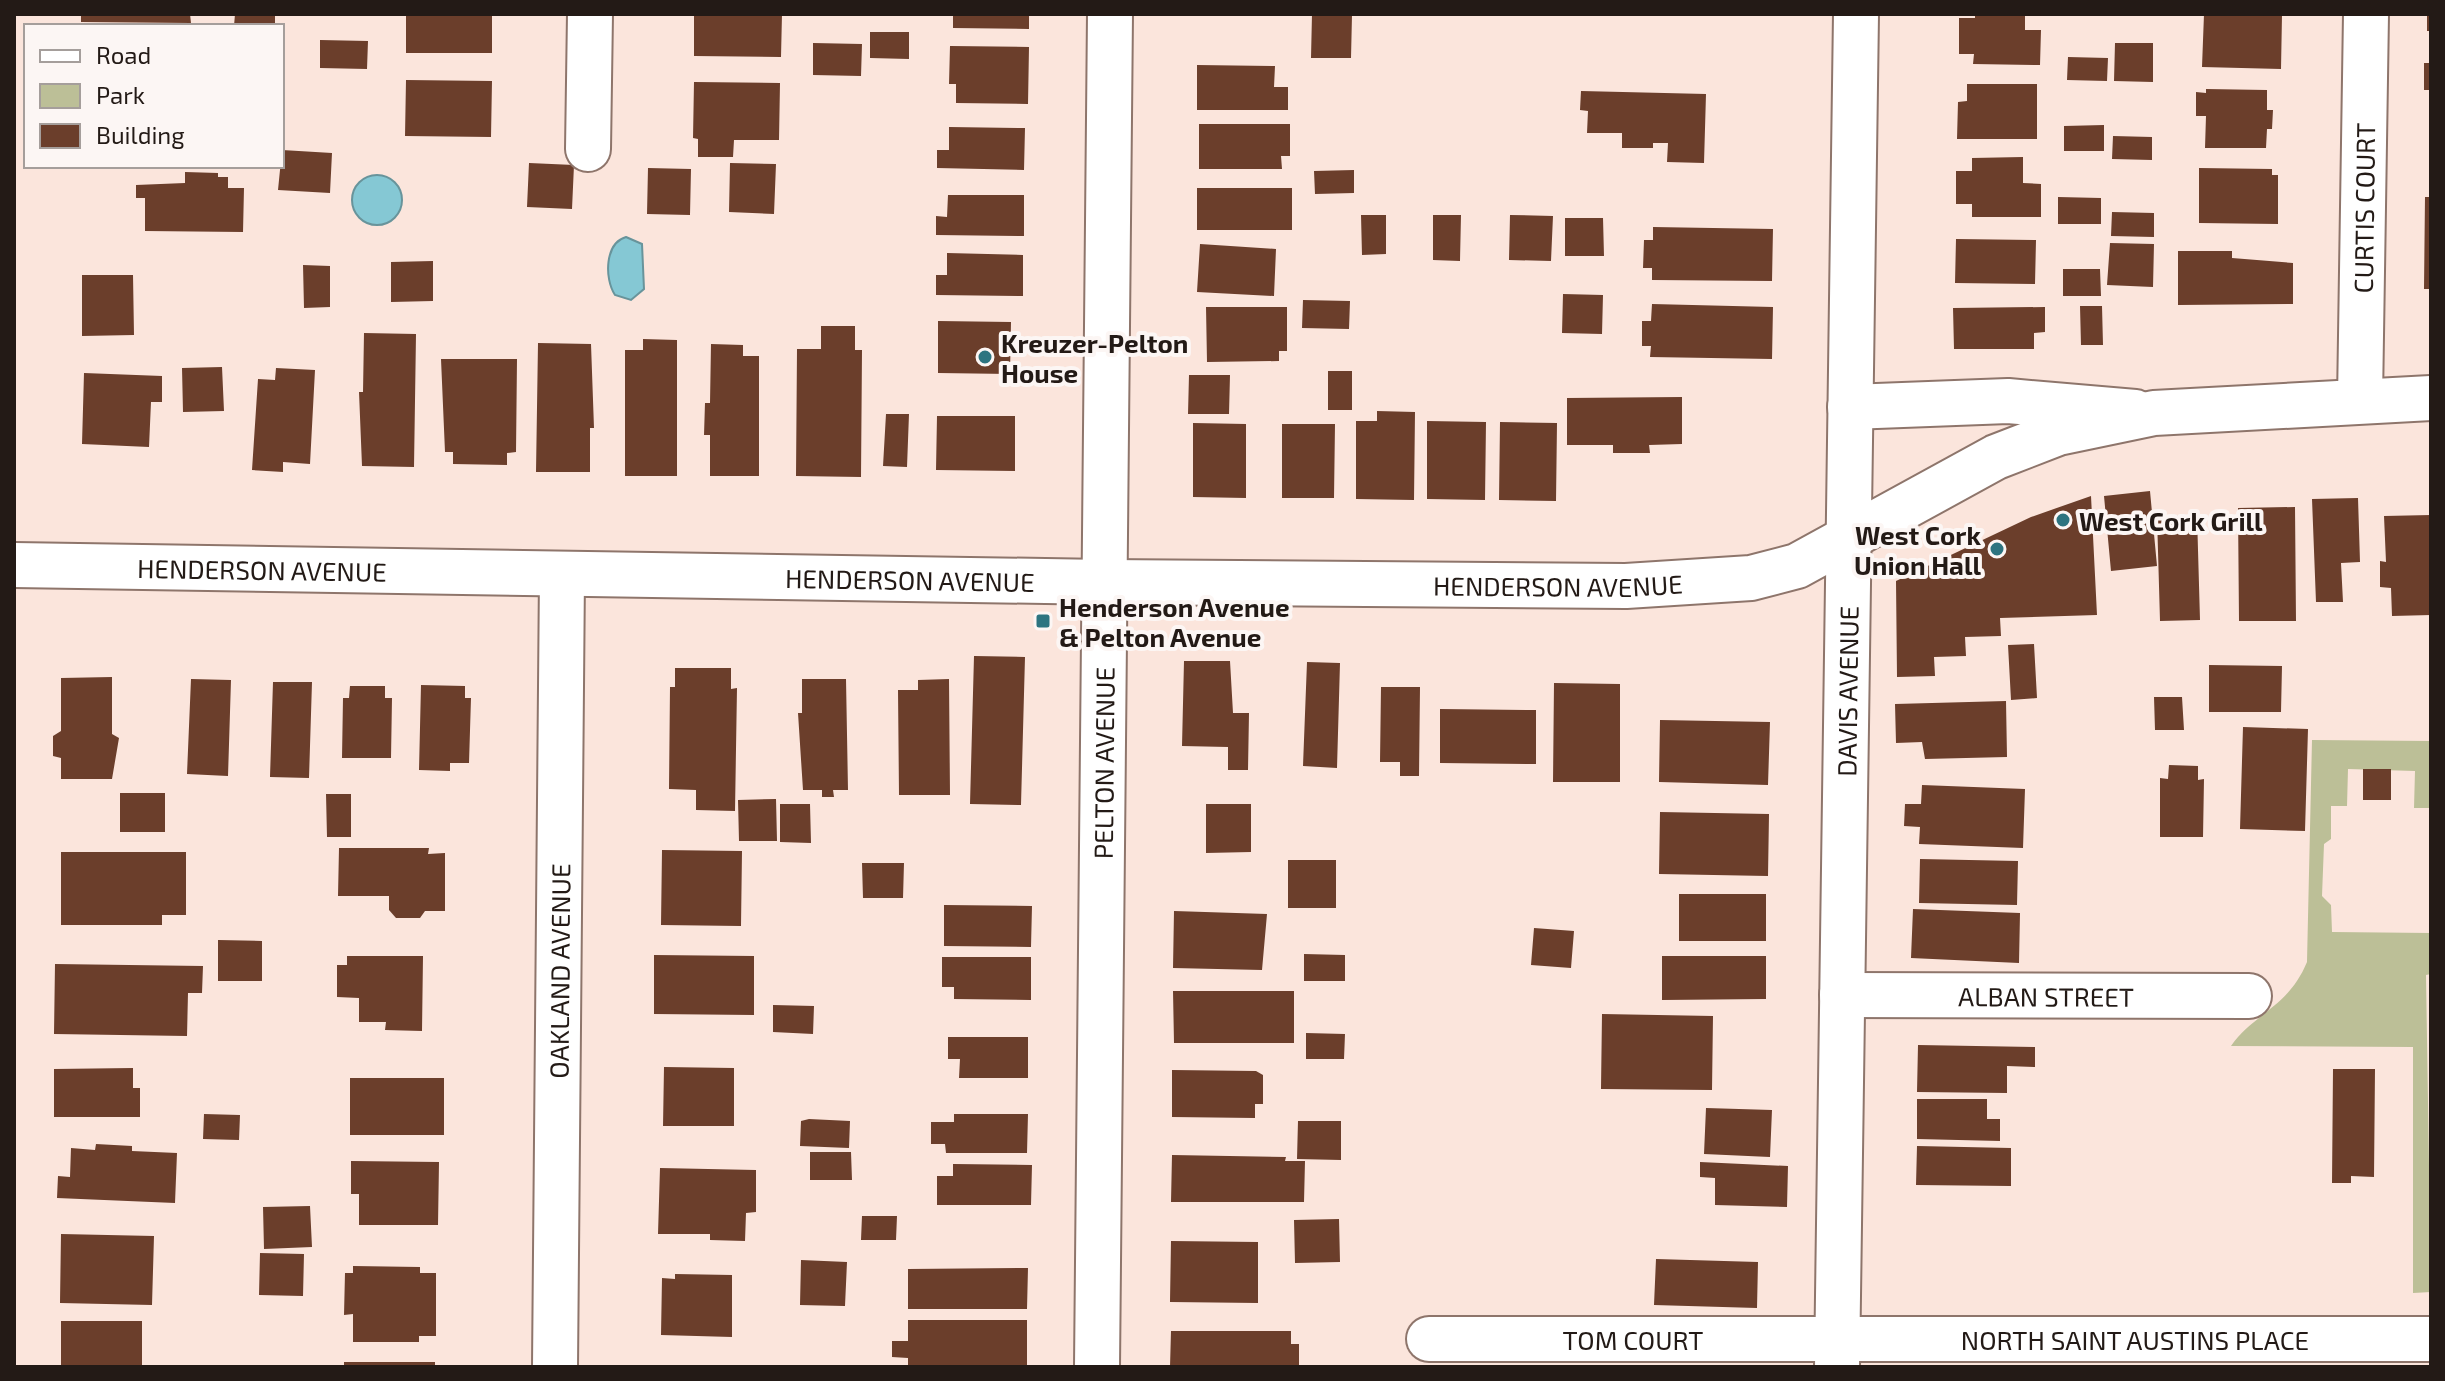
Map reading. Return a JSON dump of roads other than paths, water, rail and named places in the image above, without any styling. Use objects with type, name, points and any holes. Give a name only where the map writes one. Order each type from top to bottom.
[{"type":"street","points":[[588,149],[590,14]]},
{"type":"street","name":"PELTON AVENUE","points":[[1097,1367],[1110,14]]},
{"type":"street","name":"DAVIS AVENUE","points":[[1838,1354],[1856,14]]},
{"type":"street","name":"CURTIS COURT","points":[[2360,400],[2366,14]]},
{"type":"street","name":"HENDERSON AVENUE","points":[[14,565],[1105,582],[1626,586],[1751,578],[1797,566],[1848,540],[1912,500],[1996,457],[2058,433],[2154,413],[2431,398]]},
{"type":"street","name":"HENDERSON AVENUE","points":[[1850,407],[2008,401],[2154,413]]},
{"type":"street","name":"OAKLAND AVENUE","points":[[555,1367],[562,574]]},
{"type":"street","name":"ALBAN STREET","points":[[1842,995],[2249,996]]},
{"type":"street","name":"TOM COURT","points":[[1429,1339],[1838,1354]]},
{"type":"street","name":"NORTH SAINT AUSTINS PLACE","points":[[1838,1354],[2431,1339]]},
{"type":"water","points":[[377,175],[395,182],[402,200],[395,218],[377,225],[359,218],[352,200],[359,182]]},
{"type":"water","points":[[626,237],[642,244],[644,289],[631,300],[615,295],[608,271],[614,246]]},
{"type":"place","name":"Kreuzer-Pelton House","points":[[985,357]]},
{"type":"place","name":"West Cork Grill","points":[[2063,520]]},
{"type":"place","name":"West Cork Union Hall","points":[[1997,549]]},
{"type":"place","name":"Henderson Avenue & Pelton Avenue","points":[[1043,621]]}]
